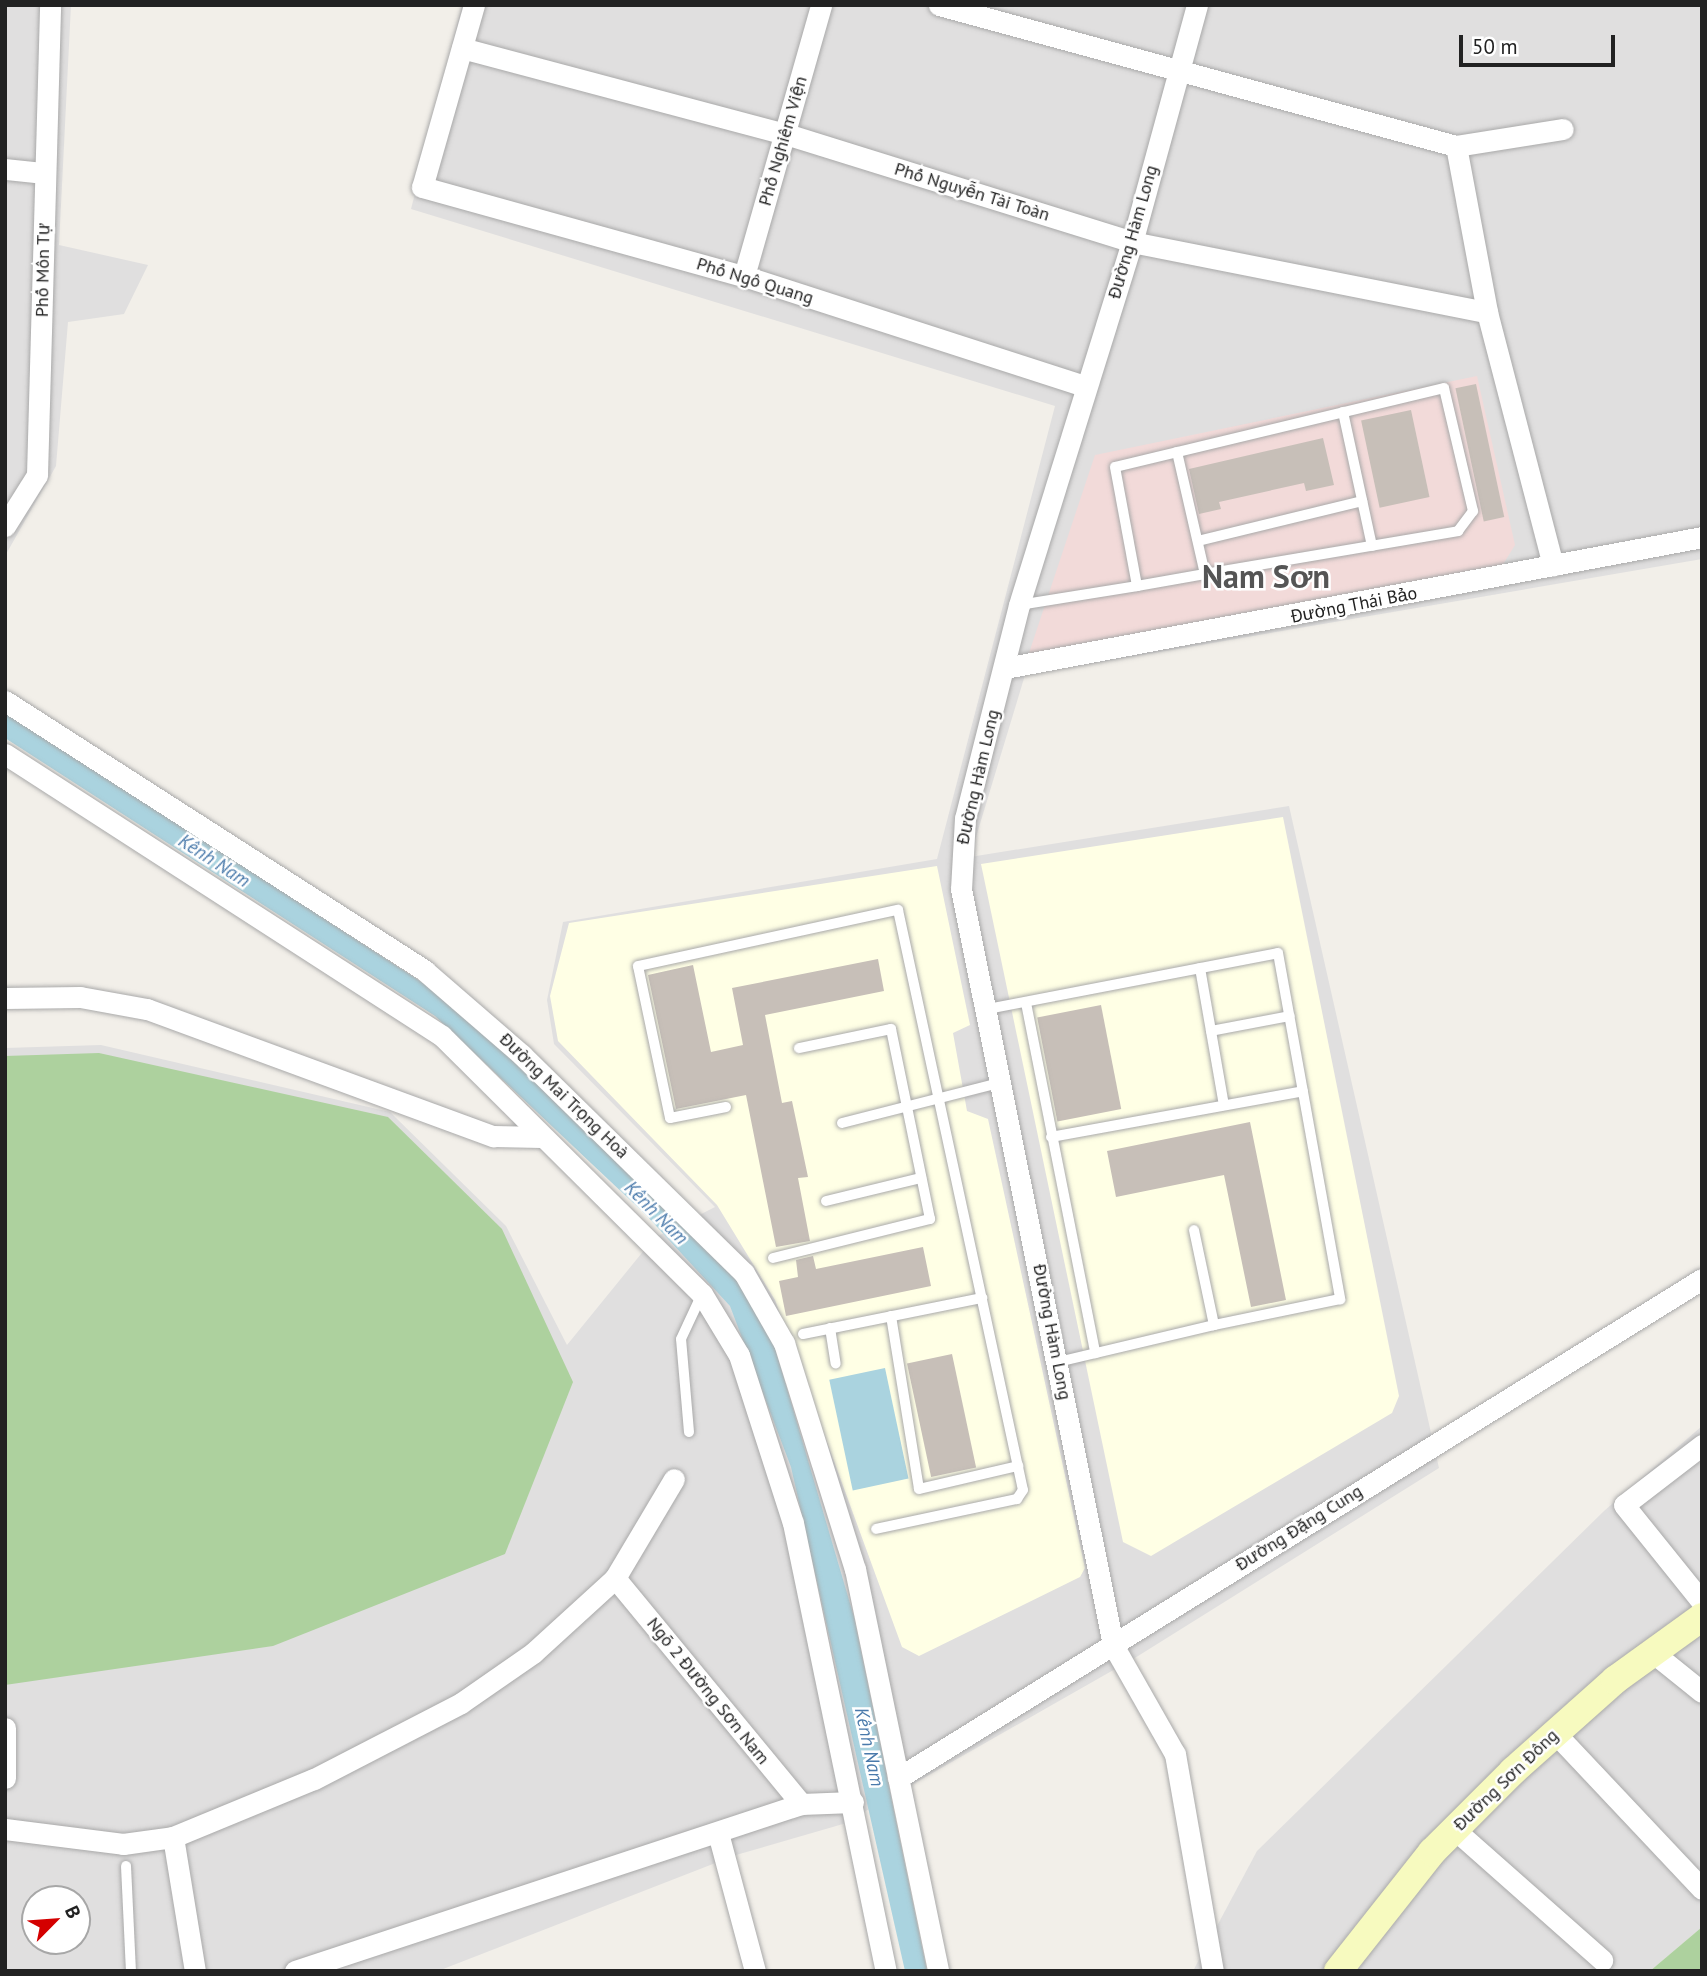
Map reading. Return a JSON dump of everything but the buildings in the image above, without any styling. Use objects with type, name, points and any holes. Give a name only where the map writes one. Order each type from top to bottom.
[{"type":"main road","name":"Đường Sơn Đông","points":[[1338,1971],[1454,1829],[1555,1733],[1651,1651],[1702,1617]]},
{"type":"street","name":"Phố Môn Tự","points":[[5,526],[37,475],[50,5]]},
{"type":"street","points":[[462,48],[474,5]]},
{"type":"street","name":"Phố Nghiêm Viện","points":[[744,276],[821,5]]},
{"type":"street","points":[[939,5],[1176,75],[1456,146],[1563,129]]},
{"type":"street","name":"Đường Hàm Long","points":[[1197,5],[1132,242],[1084,386],[1019,605],[961,842],[961,889],[1003,1082],[1113,1645],[1175,1754],[1213,1971]]},
{"type":"street","name":"Phố Nguyễn Tài Toàn","points":[[462,48],[786,134],[1132,242],[1488,312]]},
{"type":"street","name":"Phố Ngô Quang","points":[[462,48],[422,187],[744,276],[1084,386]]},
{"type":"street","points":[[1456,146],[1488,312],[1553,566]]},
{"type":"street","points":[[5,169],[44,173]]},
{"type":"street","name":"Đường Thái Bảo","points":[[1005,668],[1702,537]]},
{"type":"street","name":"Đường Mai Trọng Hoà","points":[[5,701],[425,971],[523,1055],[734,1259],[773,1318],[798,1384],[855,1569],[938,1971]]},
{"type":"street","points":[[5,754],[413,1015],[702,1294],[739,1355],[793,1523],[886,1971]]},
{"type":"street","points":[[5,998],[80,997],[148,1009],[493,1136],[541,1137]]},
{"type":"street","name":"Đường Đặng Cung","points":[[898,1778],[1702,1279]]},
{"type":"street","points":[[1702,1445],[1624,1505],[1702,1602]]},
{"type":"street","points":[[5,1829],[123,1844],[173,1837],[314,1779],[461,1703],[533,1653],[615,1578],[674,1479]]},
{"type":"street","name":"Ngõ 2 Đường Sơn Nam","points":[[615,1578],[801,1804]]},
{"type":"street","points":[[1651,1651],[1702,1692]]},
{"type":"street","points":[[5,1728],[5,1778]]},
{"type":"street","points":[[1555,1733],[1702,1889]]},
{"type":"street","points":[[295,1971],[801,1804],[853,1802]]},
{"type":"street","points":[[1454,1829],[1602,1960]]},
{"type":"street","points":[[718,1833],[755,1971]]},
{"type":"street","points":[[173,1837],[195,1971]]},
{"type":"lane","points":[[1019,605],[1137,586],[1458,531],[1474,511],[1444,388],[1115,467],[1137,586]]},
{"type":"lane","points":[[1343,412],[1372,546]]},
{"type":"lane","points":[[1177,452],[1205,574]]},
{"type":"lane","points":[[1198,541],[1362,500]]},
{"type":"lane","points":[[726,1107],[670,1118],[638,966],[898,910],[1023,1490],[1017,1499],[876,1529]]},
{"type":"lane","points":[[988,1009],[1278,953],[1340,1299],[1058,1362]]},
{"type":"lane","points":[[1200,968],[1224,1105]]},
{"type":"lane","points":[[1026,1003],[1095,1353]]},
{"type":"lane","points":[[1211,1031],[1290,1016]]},
{"type":"lane","points":[[773,1258],[930,1219],[891,1029],[799,1048]]},
{"type":"lane","points":[[842,1123],[1003,1082]]},
{"type":"lane","points":[[1051,1137],[1303,1091]]},
{"type":"lane","points":[[826,1202],[921,1178]]},
{"type":"lane","points":[[1194,1230],[1214,1325]]},
{"type":"lane","points":[[689,1432],[681,1339],[702,1294]]},
{"type":"lane","points":[[803,1334],[982,1298]]},
{"type":"lane","points":[[891,1315],[919,1489],[1018,1466]]},
{"type":"lane","points":[[830,1328],[836,1364]]},
{"type":"lane","points":[[126,1866],[131,1971]]},
{"type":"shaded area","points":[[5,5],[71,5],[59,245],[148,265],[124,314],[68,322],[56,466],[5,556]]},
{"type":"shaded area","points":[[462,5],[1702,5],[1702,559],[1025,675],[970,857],[1289,806],[1439,1468],[1138,1656],[843,1824],[736,1855],[438,1971],[5,1971],[5,1048],[101,1045],[390,1112],[506,1226],[567,1345],[654,1238],[715,1207],[554,1044],[547,1000],[563,922],[937,859],[1055,406],[411,209]]},
{"type":"shaded area","points":[[1477,376],[1515,545],[1502,566],[1028,656],[1095,455]]},
{"type":"shaded area","points":[[1283,817],[1399,1396],[1392,1413],[1151,1556],[1123,1542],[981,864]]},
{"type":"shaded area","points":[[937,866],[970,1025],[953,1033],[967,1111],[988,1119],[1085,1568],[1080,1577],[919,1656],[902,1647],[775,1300],[717,1205],[558,1041],[550,996],[569,923]]},
{"type":"shaded area","points":[[1702,1426],[1702,1927],[1650,1971],[1193,1971],[1257,1851],[1604,1511]]},
{"type":"green space","points":[[99,1053],[388,1117],[502,1229],[573,1382],[505,1554],[273,1646],[5,1685],[5,1056]]},
{"type":"green space","points":[[1702,1927],[1702,1971],[1650,1971]]},
{"type":"water","name":"Kênh Nam","points":[[5,711],[446,998],[717,1253],[748,1294],[773,1341],[854,1617],[927,1971],[905,1971],[791,1467],[730,1306],[646,1215],[435,1016],[5,738]]},
{"type":"water","points":[[885,1368],[908,1479],[853,1490],[829,1380]]},
{"type":"district","name":"Nam Sơn","points":[[1266,576]]}]
